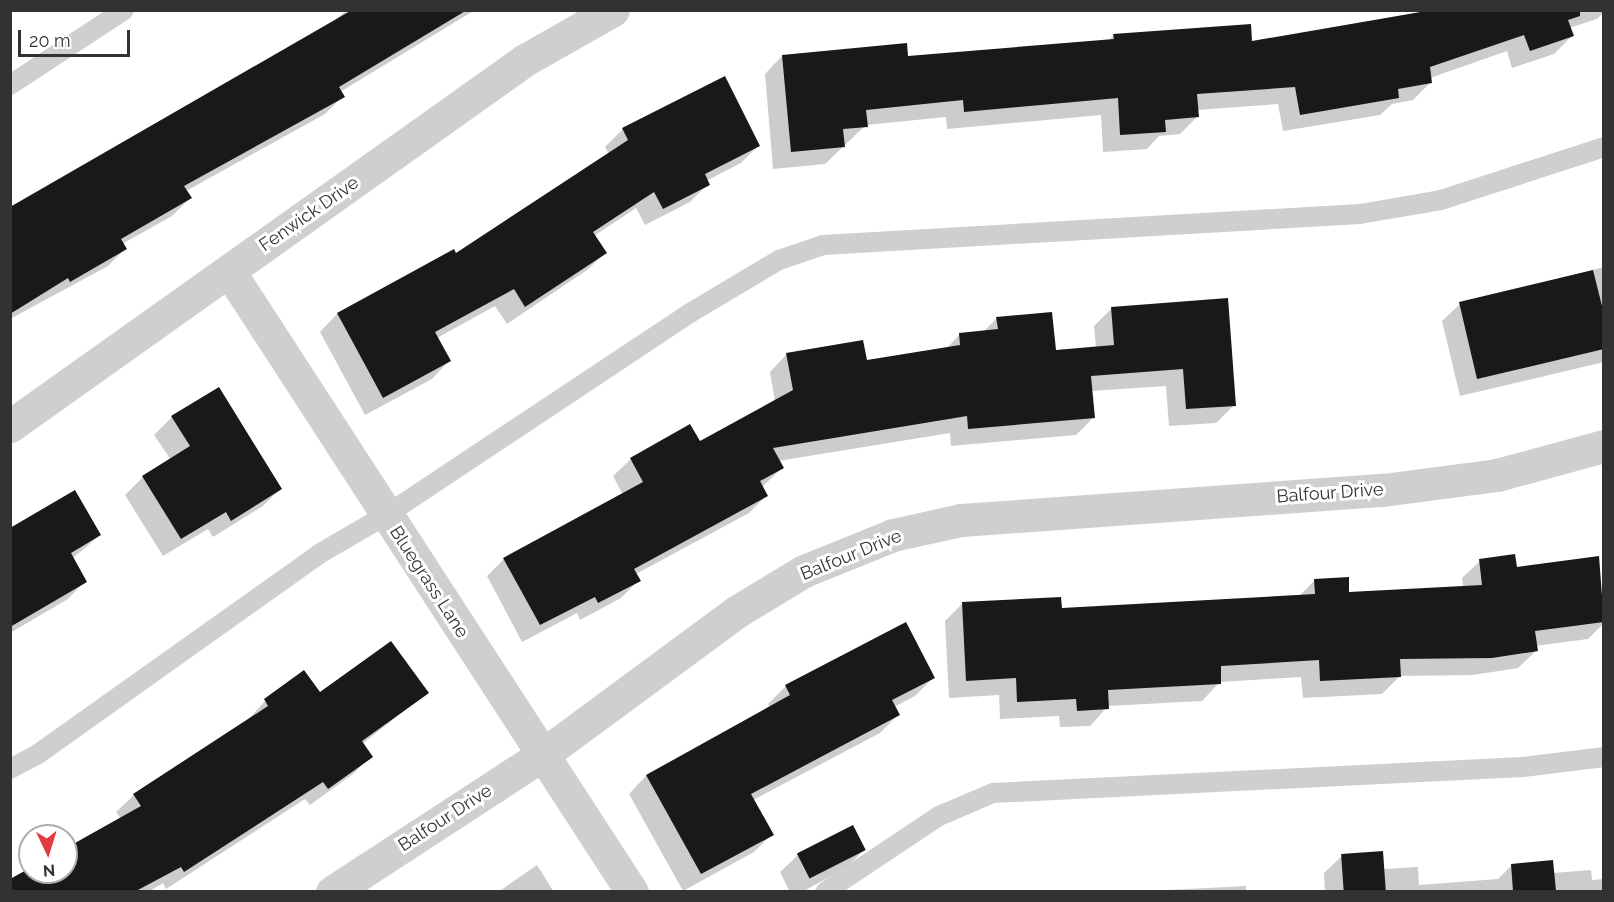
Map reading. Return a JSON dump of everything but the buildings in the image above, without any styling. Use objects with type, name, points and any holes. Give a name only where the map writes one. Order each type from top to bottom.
[{"type":"street","name":"Fenwick Drive","points":[[10,426],[525,60],[613,10]]},
{"type":"street","name":"Bluegrass Lane","points":[[229,271],[541,756],[632,891]]},
{"type":"street","name":"Balfour Drive","points":[[332,891],[541,756],[736,612],[804,571],[893,535],[962,520],[1383,490],[1497,475],[1604,446]]},
{"type":"lane","points":[[10,85],[124,10]]},
{"type":"lane","points":[[10,769],[38,754],[319,554],[386,515],[690,313],[779,260],[824,245],[1360,214],[1441,200],[1604,147]]},
{"type":"lane","points":[[825,891],[939,816],[993,793],[1523,767],[1604,757]]}]
